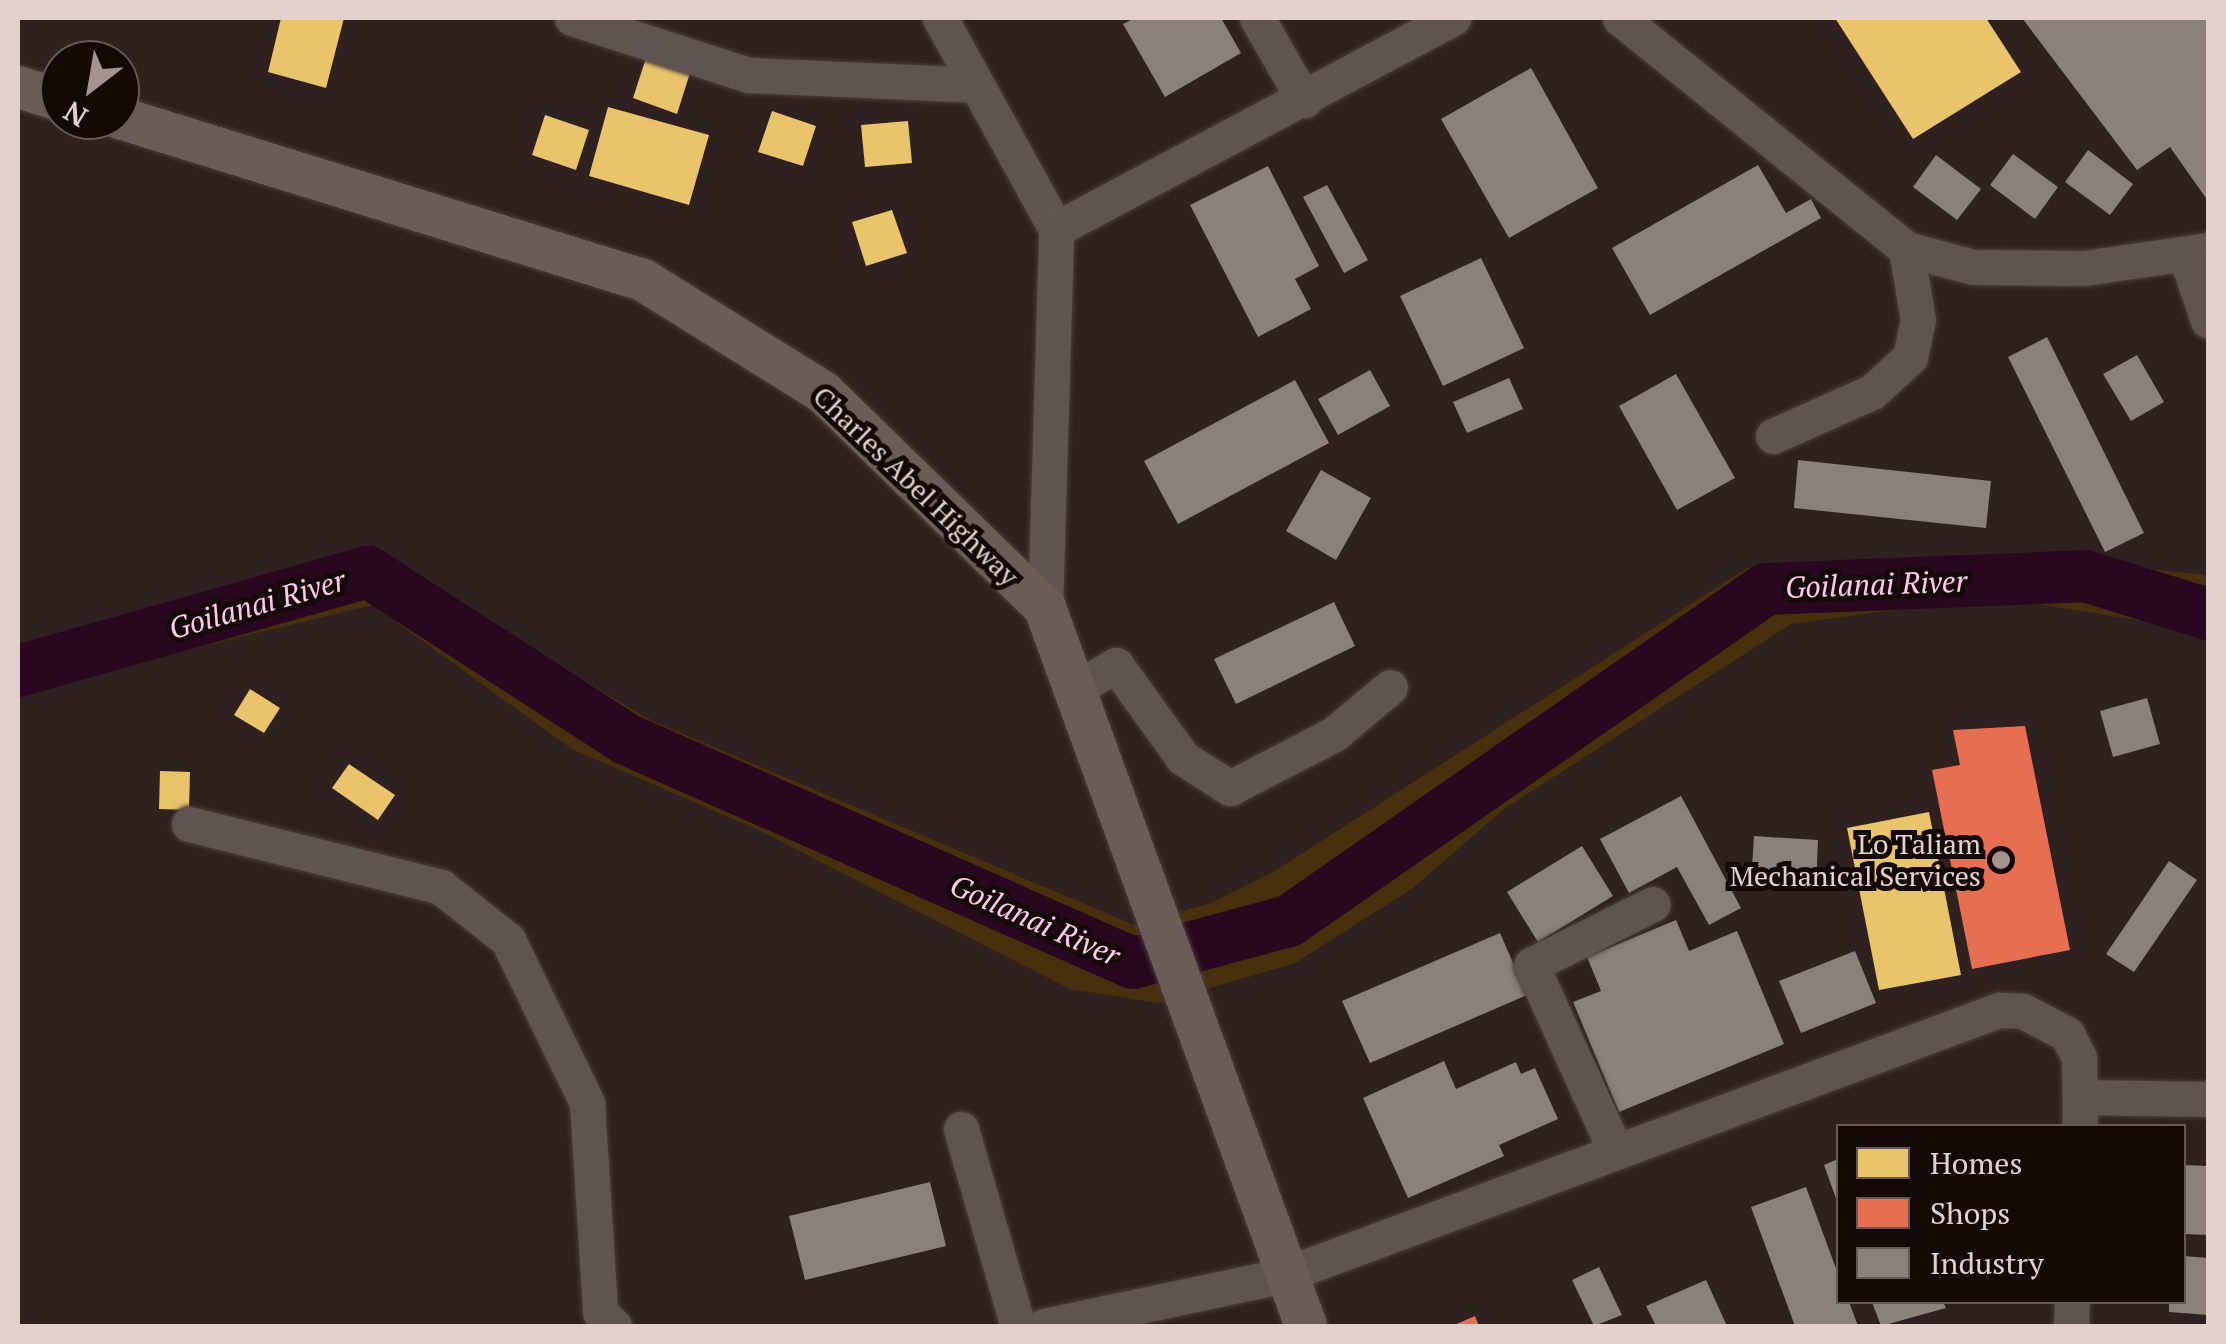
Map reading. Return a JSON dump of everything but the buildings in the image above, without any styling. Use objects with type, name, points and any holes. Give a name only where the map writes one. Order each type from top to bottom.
[{"type":"main road","name":"Charles Abel Highway","points":[[140,124],[643,280],[823,392],[1045,608],[1281,1276]]},
{"type":"main road","points":[[1281,1276],[1306,1326]]},
{"type":"street","points":[[572,18],[750,75],[974,85]]},
{"type":"street","points":[[940,18],[1056,229],[1045,608]]},
{"type":"street","points":[[1257,18],[1304,100]]},
{"type":"street","points":[[1056,229],[1452,18]]},
{"type":"street","points":[[1620,18],[1906,249],[1973,268],[2198,254],[2208,320]]},
{"type":"street","points":[[1772,436],[1872,392],[1910,356],[1918,320],[1906,249]]},
{"type":"street","points":[[1073,690],[1116,665],[1183,758],[1230,788],[1334,734],[1390,687]]},
{"type":"street","points":[[189,824],[441,887],[508,940],[587,1104],[600,1312],[614,1326]]},
{"type":"street","points":[[1616,1152],[1531,966],[1653,904]]},
{"type":"street","points":[[1044,1326],[1281,1276],[1999,1010],[2024,1011],[2067,1034],[2081,1112],[2208,1099]]},
{"type":"street","points":[[961,1129],[1018,1326]]},
{"type":"shaded area","points":[[361,548],[650,720],[1134,925],[1211,903],[1275,871],[1747,568],[2035,558],[2208,575],[2208,631],[1992,597],[1791,624],[1504,809],[1413,888],[1295,963],[1160,1003],[1070,989],[756,829],[572,749],[373,605],[18,691],[18,655]]},
{"type":"waterway","name":"Goilanai River","points":[[18,671],[368,572],[626,739],[1133,963],[1289,921],[1766,589],[2085,576],[2208,614]]},
{"type":"place","name":"Lo Taliam Mechanical Services","points":[[2001,860]]}]
